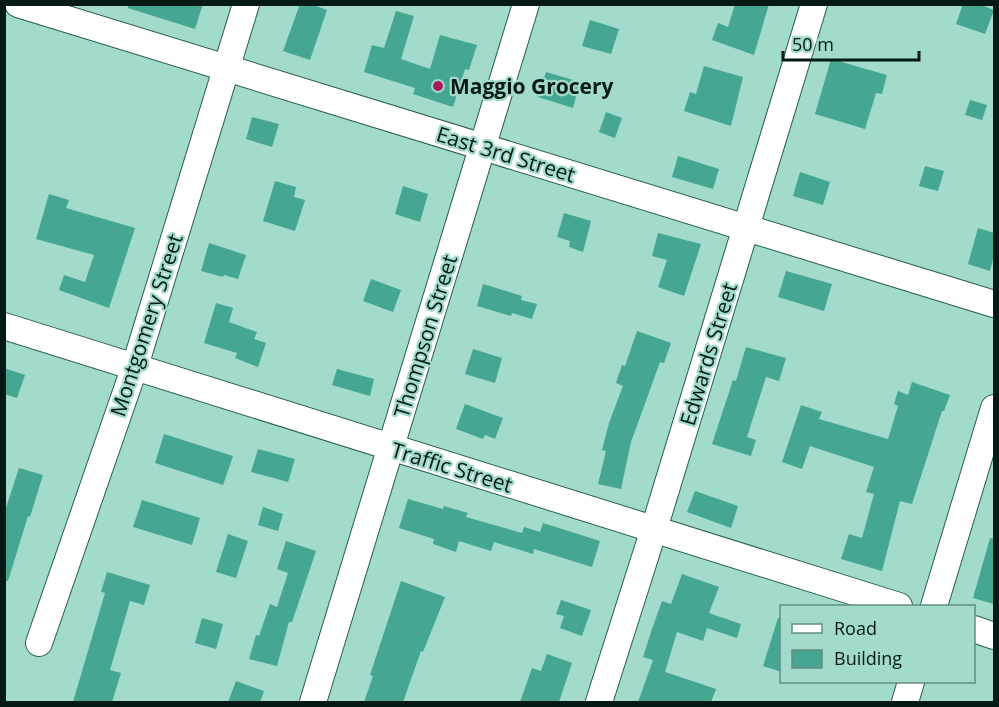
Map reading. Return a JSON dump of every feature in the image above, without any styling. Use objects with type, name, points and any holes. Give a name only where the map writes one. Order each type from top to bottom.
[{"type":"street","name":"East 3rd Street","points":[[18,4],[994,304]]},
{"type":"street","name":"Montgomery Street","points":[[39,643],[135,366],[246,4]]},
{"type":"street","name":"Thompson Street","points":[[313,702],[526,4]]},
{"type":"street","name":"Edwards Street","points":[[599,702],[814,4]]},
{"type":"street","name":"Traffic Street","points":[[4,326],[896,605]]},
{"type":"street","points":[[934,605],[994,408]]},
{"type":"street","points":[[975,629],[994,636]]},
{"type":"street","points":[[905,702],[910,683]]},
{"type":"building","points":[[128,4],[203,4],[195,29],[128,8]]},
{"type":"building","points":[[300,4],[311,4],[327,10],[310,60],[283,51]]},
{"type":"building","points":[[735,4],[769,4],[754,55],[712,40],[718,23],[728,27]]},
{"type":"building","points":[[963,4],[979,4],[994,10],[985,34],[956,24]]},
{"type":"building","points":[[396,11],[414,16],[401,59],[430,69],[440,35],[477,45],[469,70],[465,69],[453,107],[413,94],[415,88],[364,72],[372,45],[384,48]]},
{"type":"building","points":[[590,20],[619,29],[611,54],[582,46]]},
{"type":"building","points":[[831,59],[887,75],[882,94],[876,93],[865,129],[815,114]]},
{"type":"building","points":[[704,66],[743,77],[731,126],[684,111],[690,92],[696,94]]},
{"type":"building","points":[[546,72],[580,82],[573,108],[538,97]]},
{"type":"building","points":[[970,100],[987,105],[982,120],[965,115]]},
{"type":"building","points":[[606,112],[622,118],[615,138],[599,132]]},
{"type":"building","points":[[252,117],[279,124],[272,147],[246,139]]},
{"type":"building","points":[[678,156],[719,169],[713,189],[672,177]]},
{"type":"building","points":[[925,166],[944,171],[938,191],[919,186]]},
{"type":"building","points":[[800,172],[830,182],[823,205],[793,196]]},
{"type":"building","points":[[275,181],[296,187],[294,197],[305,200],[295,231],[263,221]]},
{"type":"building","points":[[403,186],[428,194],[420,222],[395,214]]},
{"type":"building","points":[[49,194],[69,200],[66,208],[135,228],[109,308],[59,290],[64,275],[85,282],[94,255],[36,239]]},
{"type":"building","points":[[564,213],[591,221],[583,252],[569,247],[570,241],[557,237]]},
{"type":"building","points":[[978,228],[994,233],[994,255],[990,271],[968,264]]},
{"type":"building","points":[[658,233],[701,244],[684,296],[658,287],[667,260],[652,256]]},
{"type":"building","points":[[209,243],[246,255],[238,279],[201,271]]},
{"type":"building","points":[[786,271],[832,284],[824,311],[778,297]]},
{"type":"building","points":[[371,279],[401,290],[393,312],[363,301]]},
{"type":"building","points":[[483,284],[522,296],[521,300],[537,304],[532,319],[512,313],[511,316],[477,306]]},
{"type":"building","points":[[216,303],[233,308],[229,322],[257,332],[254,339],[266,343],[258,367],[235,358],[237,353],[204,343]]},
{"type":"building","points":[[637,331],[671,343],[664,363],[660,362],[631,442],[621,489],[598,484],[606,451],[602,450],[623,386],[616,383],[622,365],[625,366]]},
{"type":"building","points":[[746,347],[786,358],[779,381],[766,377],[747,437],[756,440],[751,456],[712,444],[733,380],[736,381]]},
{"type":"building","points":[[473,349],[502,358],[495,383],[465,374]]},
{"type":"building","points":[[4,368],[25,375],[17,398],[4,394]]},
{"type":"building","points":[[337,369],[374,379],[370,396],[332,385]]},
{"type":"building","points":[[912,382],[950,395],[942,411],[912,504],[900,501],[882,571],[841,559],[849,534],[862,538],[874,494],[866,492],[874,467],[810,446],[802,469],[782,462],[801,405],[822,412],[819,419],[888,439],[898,406],[894,404],[898,391],[908,395]]},
{"type":"building","points":[[465,404],[503,418],[495,439],[485,435],[483,439],[456,429]]},
{"type":"building","points":[[164,434],[233,456],[223,485],[155,463]]},
{"type":"building","points":[[258,449],[295,459],[288,482],[251,472]]},
{"type":"building","points":[[19,468],[43,475],[8,581],[4,581],[4,514]]},
{"type":"building","points":[[695,491],[738,506],[731,528],[687,512]]},
{"type":"building","points":[[408,499],[468,513],[466,517],[522,533],[524,527],[540,532],[543,523],[600,541],[592,567],[534,549],[533,554],[494,542],[491,551],[459,541],[456,552],[433,544],[434,539],[399,528]]},
{"type":"building","points":[[142,500],[200,518],[192,545],[133,527]]},
{"type":"building","points":[[263,507],[283,514],[278,531],[258,525]]},
{"type":"building","points":[[228,534],[248,541],[236,578],[216,572]]},
{"type":"building","points":[[990,538],[994,539],[994,604],[973,598]]},
{"type":"building","points":[[286,541],[316,551],[292,622],[289,622],[277,666],[249,659],[256,635],[259,636],[270,604],[277,607],[288,573],[277,569]]},
{"type":"building","points":[[107,572],[150,585],[144,605],[130,601],[110,670],[121,673],[112,702],[73,702],[105,593],[101,592]]},
{"type":"building","points":[[682,574],[719,587],[709,613],[741,624],[737,638],[707,628],[703,641],[677,632],[665,672],[716,689],[711,702],[638,702],[653,660],[643,657],[652,629],[662,601],[671,604]]},
{"type":"building","points":[[401,581],[445,597],[423,652],[421,651],[403,702],[364,702],[373,676],[370,675]]},
{"type":"building","points":[[561,600],[591,610],[582,636],[560,628],[564,616],[556,614]]},
{"type":"building","points":[[202,618],[223,624],[216,649],[195,643]]},
{"type":"building","points":[[778,618],[780,618],[780,671],[763,666]]},
{"type":"building","points":[[547,654],[572,663],[559,702],[520,702],[532,668],[541,671]]},
{"type":"building","points":[[236,681],[264,691],[260,702],[228,702]]},
{"type":"place","name":"Maggio Grocery","points":[[438,86]]}]
